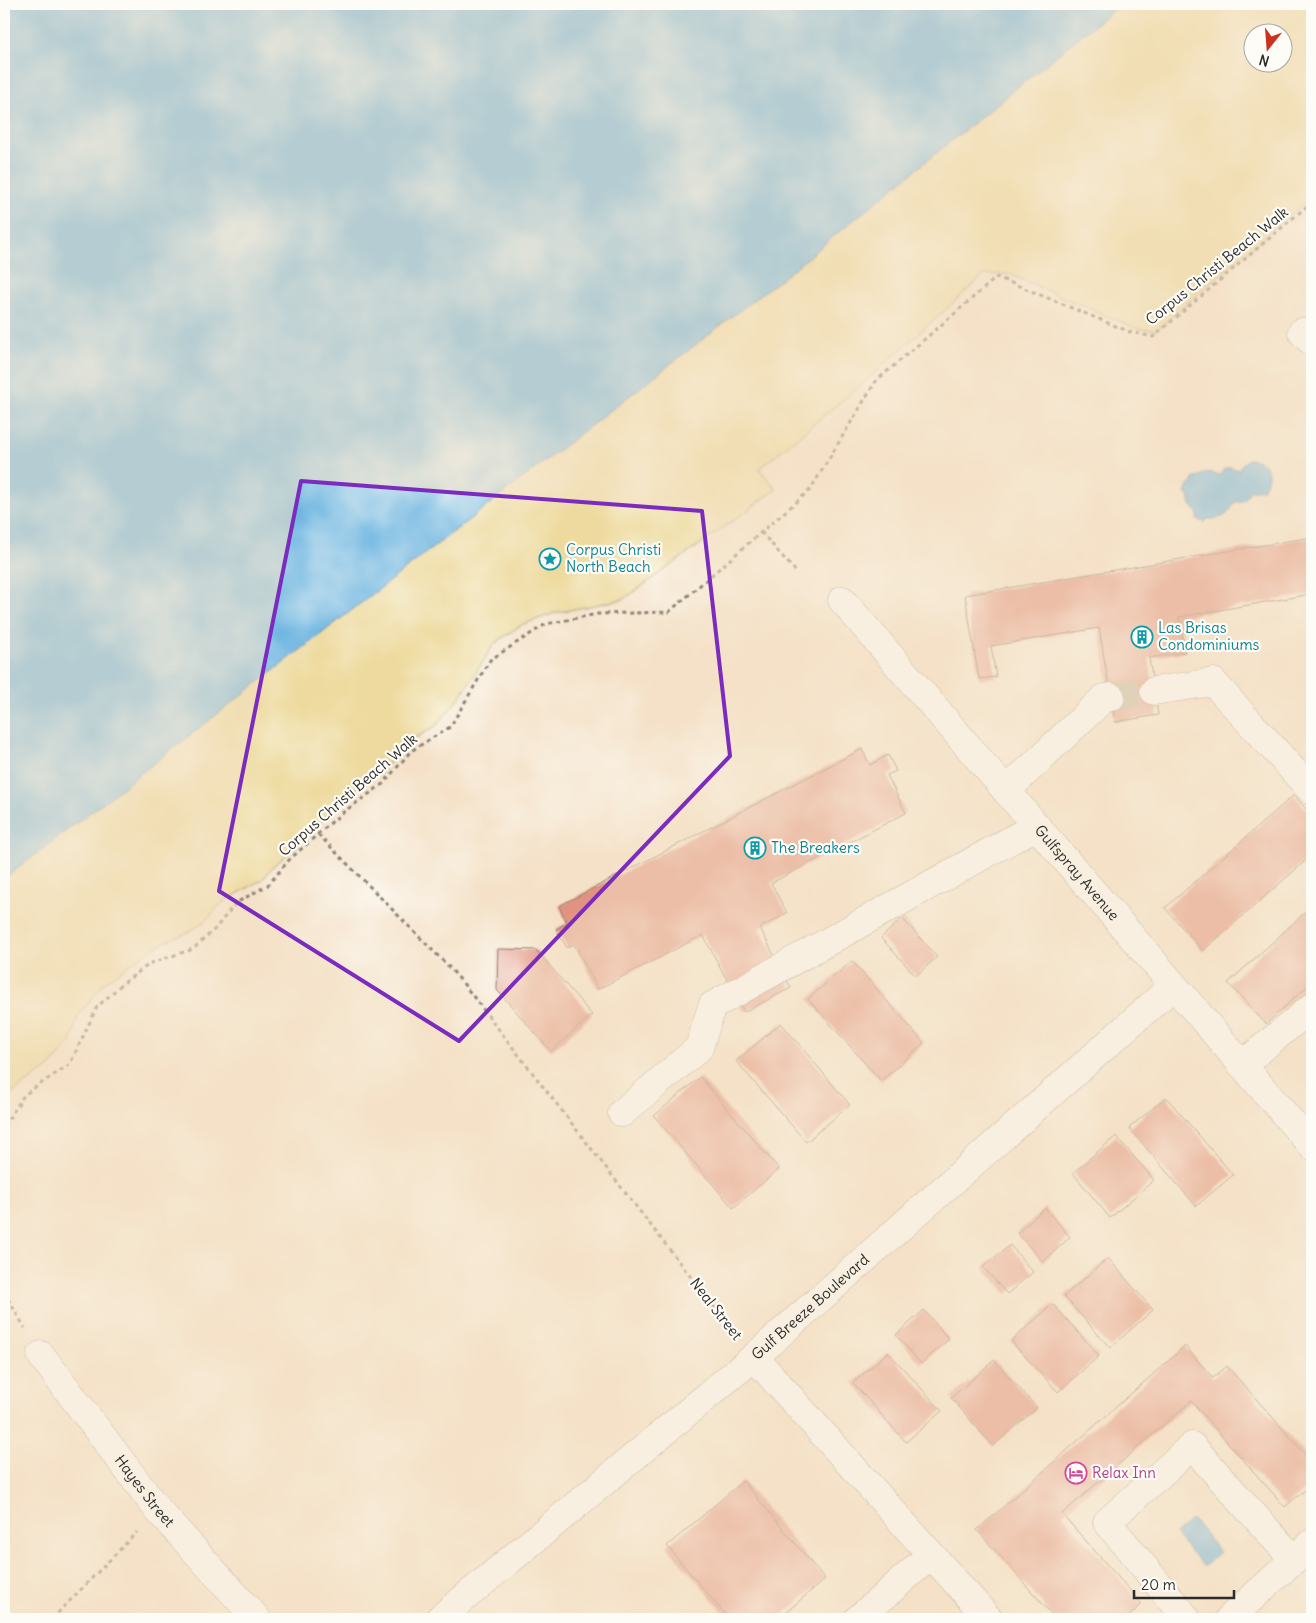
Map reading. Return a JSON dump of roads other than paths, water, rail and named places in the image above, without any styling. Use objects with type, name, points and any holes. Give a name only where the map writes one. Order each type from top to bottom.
[{"type":"street","name":"Gulfspray Avenue","points":[[842,600],[1312,1146]]},
{"type":"street","points":[[1154,691],[1213,682],[1312,791]]},
{"type":"street","points":[[1006,791],[1104,698],[1111,697]]},
{"type":"street","points":[[622,1113],[699,1048],[712,1006],[1036,826]]},
{"type":"street","name":"Gulf Breeze Boulevard","points":[[439,1619],[754,1357],[1174,986]]},
{"type":"street","points":[[1242,1065],[1312,1007]]},
{"type":"street","name":"Hayes Street","points":[[41,1355],[158,1510],[257,1619]]},
{"type":"street","points":[[754,1357],[989,1619]]},
{"type":"street","points":[[1187,1619],[1107,1522],[1192,1446],[1303,1551],[1229,1619]]},
{"type":"street","points":[[858,1619],[931,1554]]},
{"type":"water","points":[[4,4],[1120,4],[791,271],[4,879]]},
{"type":"water","points":[[1249,459],[1261,462],[1267,468],[1268,478],[1263,489],[1249,491],[1242,501],[1234,502],[1224,516],[1217,519],[1207,519],[1205,522],[1197,520],[1198,513],[1191,505],[1189,496],[1185,494],[1188,485],[1192,485],[1193,479],[1208,472],[1221,475],[1224,469],[1230,467],[1238,470]]},
{"type":"water","points":[[1192,1519],[1220,1552],[1204,1567],[1175,1534]]},
{"type":"tunnel","points":[[1111,697],[1154,691]]},
{"type":"place","name":"Corpus Christi North Beach","points":[[550,559]]},
{"type":"place","name":"Las Brisas Condominiums","points":[[1142,637]]},
{"type":"place","name":"The Breakers","points":[[755,848]]},
{"type":"place","name":"Relax Inn","points":[[1076,1473]]}]
